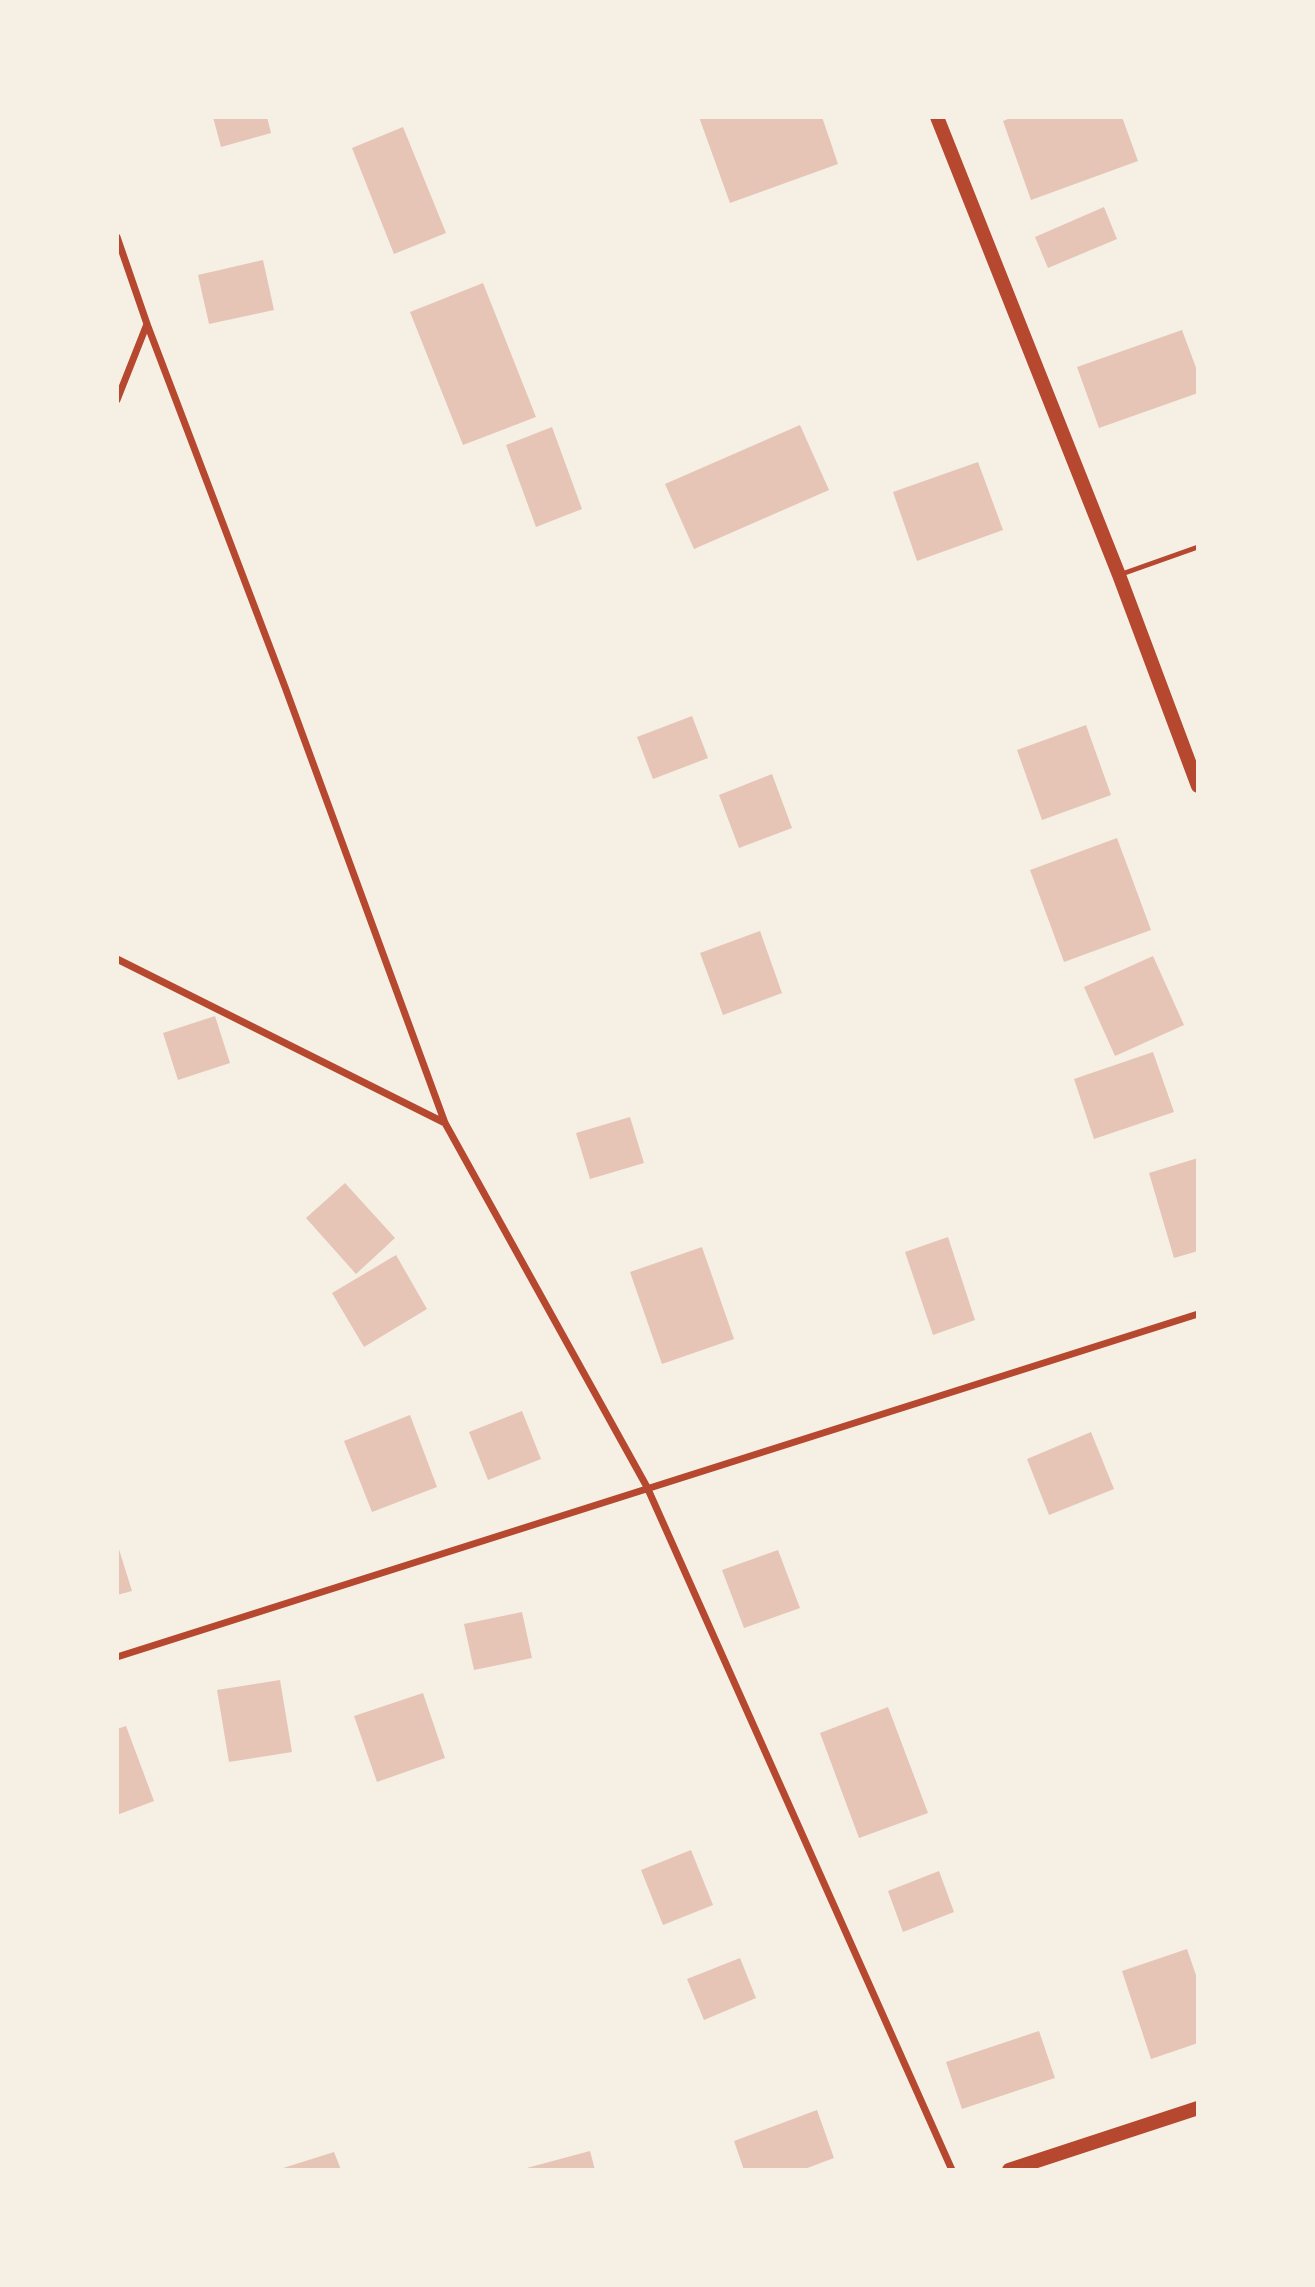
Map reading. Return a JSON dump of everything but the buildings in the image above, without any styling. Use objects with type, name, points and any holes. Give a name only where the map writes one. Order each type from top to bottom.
[{"type":"main road","points":[[937,117],[1119,575],[1198,786]]},
{"type":"main road","points":[[1009,2170],[1198,2108]]},
{"type":"street","points":[[117,237],[445,1124],[647,1487],[952,2170]]},
{"type":"street","points":[[117,400],[147,324]]},
{"type":"street","points":[[117,960],[445,1124]]},
{"type":"street","points":[[117,1657],[1198,1314]]},
{"type":"lane","points":[[1119,575],[1198,547]]}]
